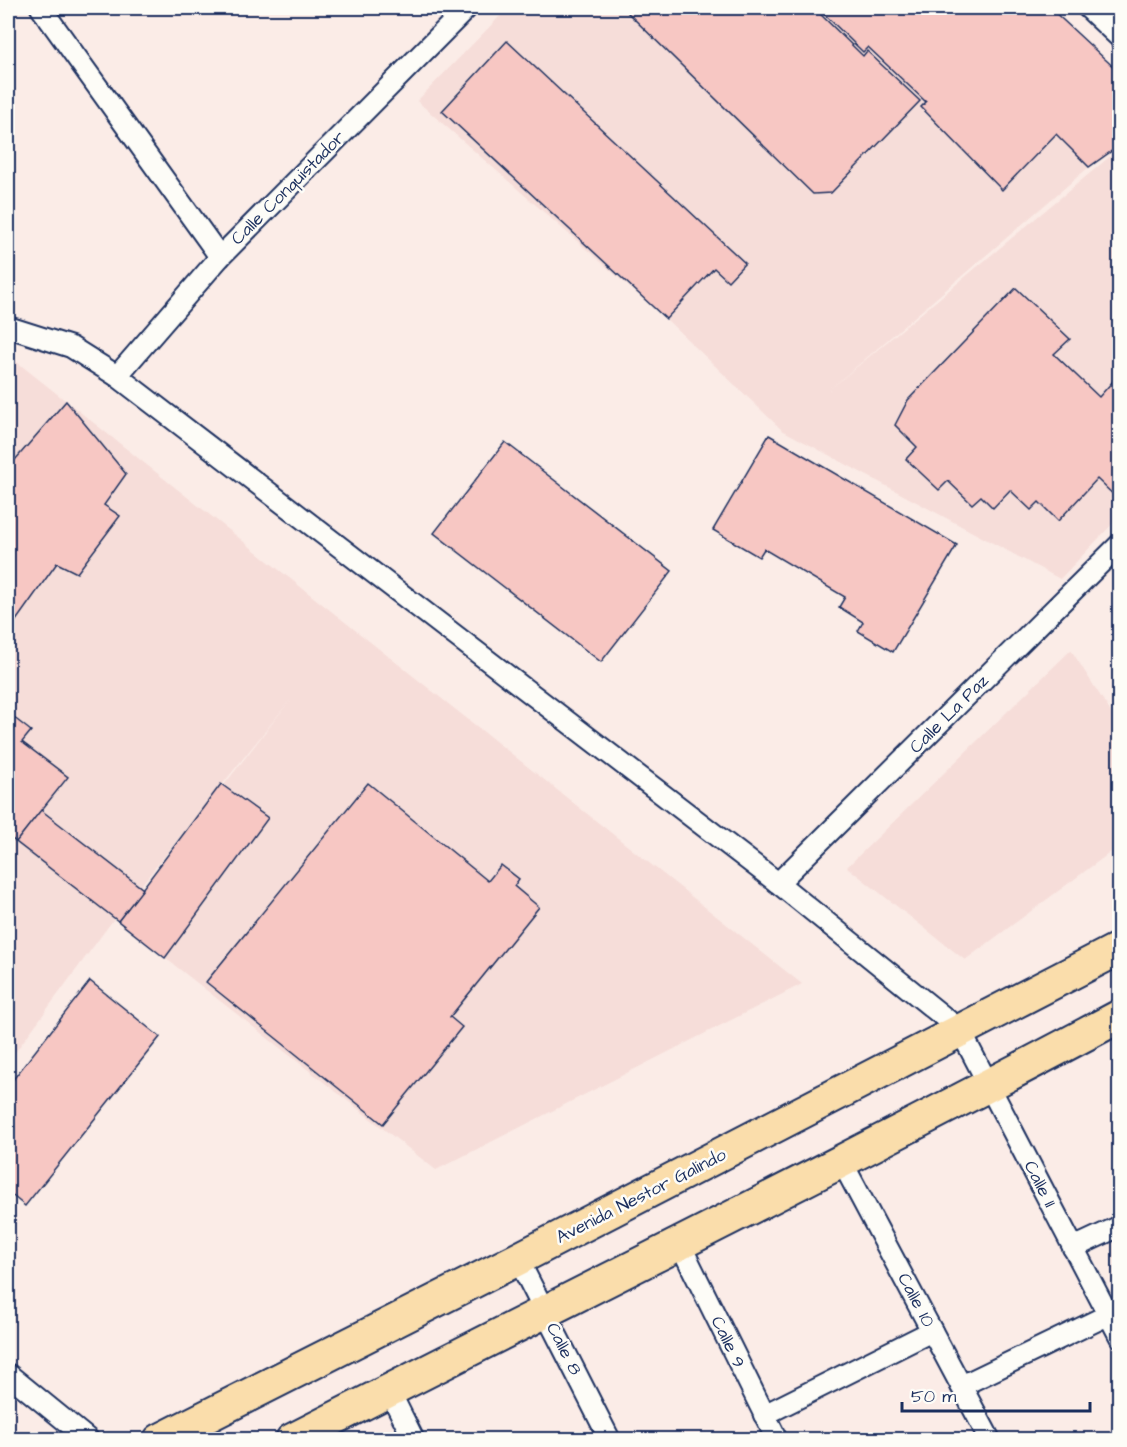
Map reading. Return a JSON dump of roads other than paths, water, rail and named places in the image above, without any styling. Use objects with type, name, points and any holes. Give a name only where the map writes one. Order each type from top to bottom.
[{"type":"main road","name":"Avenida Nestor Galindo","points":[[160,1440],[518,1259],[1119,948]]},
{"type":"main road","points":[[292,1440],[680,1245],[989,1086],[1119,1016]]},
{"type":"street","points":[[40,8],[220,257]]},
{"type":"street","name":"Calle Conquistador","points":[[117,376],[220,257],[467,8]]},
{"type":"street","points":[[1088,8],[1119,38]]},
{"type":"street","points":[[8,327],[71,347],[117,376],[778,883],[960,1030]]},
{"type":"street","name":"Calle La Paz","points":[[778,883],[1119,544]]},
{"type":"street","name":"Calle 11","points":[[960,1030],[1119,1337]]},
{"type":"street","name":"Calle 10","points":[[842,1161],[990,1440]]},
{"type":"street","points":[[1074,1248],[1119,1226]]},
{"type":"street","name":"Calle 9","points":[[680,1245],[777,1440]]},
{"type":"street","name":"Calle 8","points":[[518,1259],[610,1440]]},
{"type":"street","points":[[962,1386],[1108,1315]]},
{"type":"street","points":[[764,1415],[932,1330]]},
{"type":"street","points":[[8,1374],[89,1440]]},
{"type":"street","points":[[389,1390],[414,1440]]}]
